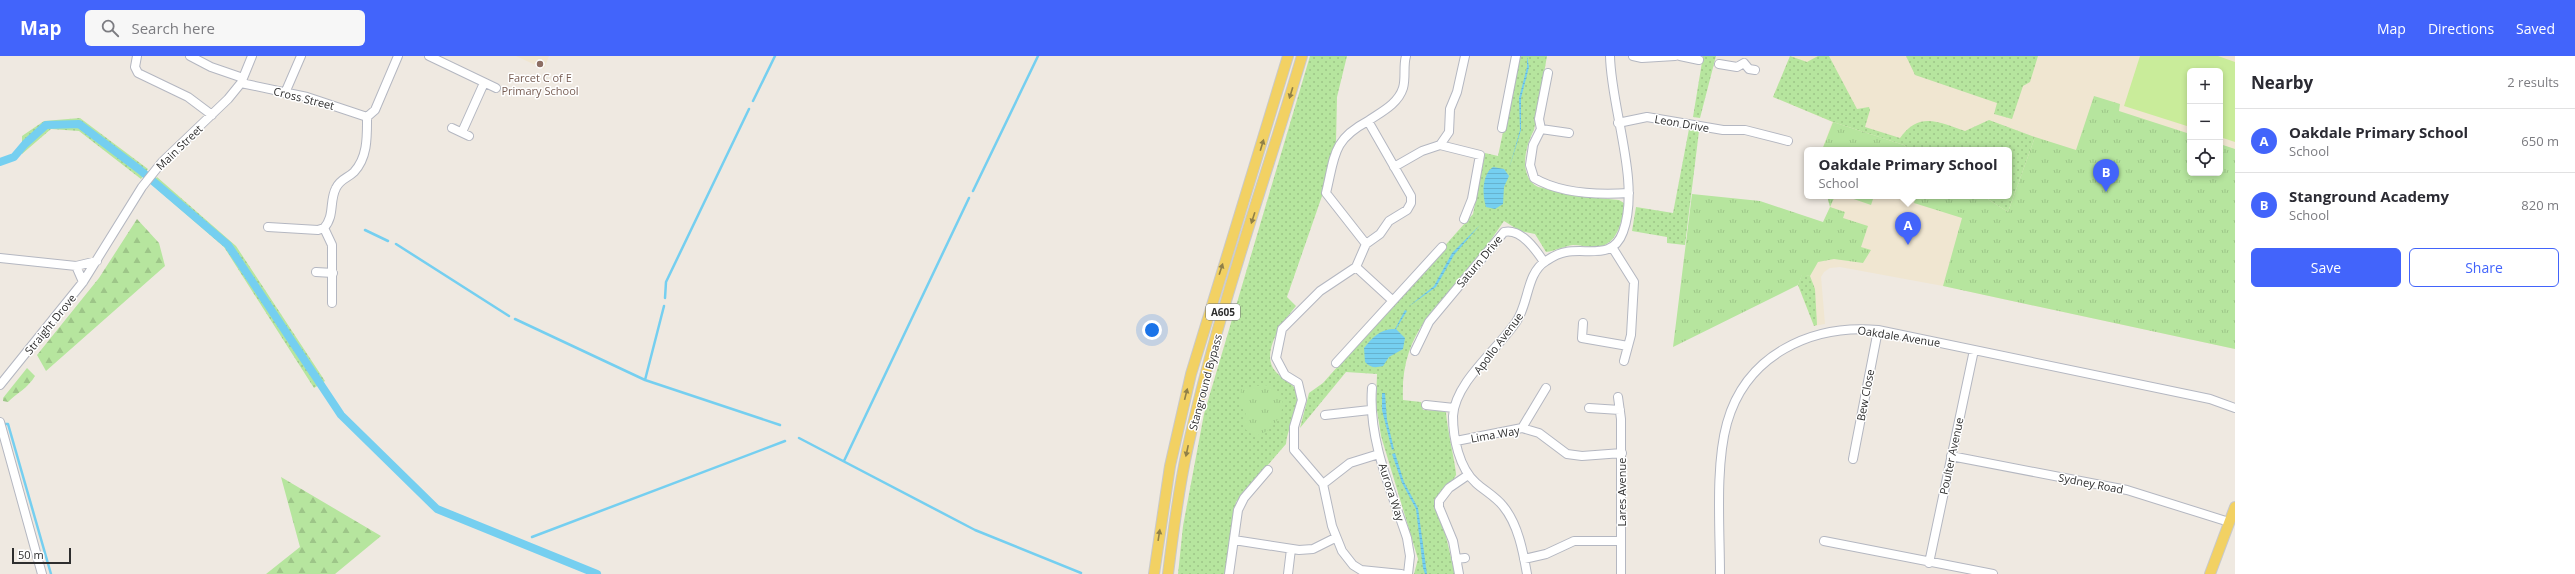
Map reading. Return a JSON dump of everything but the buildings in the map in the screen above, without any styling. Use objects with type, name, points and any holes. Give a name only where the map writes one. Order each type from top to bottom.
[{"type":"main road","name":"Stanground Bypass","points":[[1154,574],[1170,466],[1191,374],[1288,56]]},
{"type":"main road","name":"Stanground Bypass","points":[[1168,574],[1176,511],[1187,451],[1207,372],[1230,287],[1302,56]]},
{"type":"main road","points":[[2210,574],[2235,507]]},
{"type":"street","points":[[137,56],[135,67],[138,73],[172,84],[212,115]]},
{"type":"street","name":"Cross Street","points":[[190,56],[242,80],[285,93],[325,102],[367,117]]},
{"type":"street","name":"Main Street","points":[[97,262],[142,187],[162,162],[212,115],[242,80],[252,56]]},
{"type":"street","points":[[285,93],[301,56]]},
{"type":"street","points":[[268,228],[318,230],[324,228],[332,213],[335,189],[340,180],[353,173],[361,164],[366,149],[367,117],[375,110],[398,56]]},
{"type":"street","points":[[429,56],[496,88]]},
{"type":"street","points":[[1366,244],[1326,193],[1340,141],[1350,130],[1368,121],[1392,105],[1403,88],[1406,56]]},
{"type":"street","points":[[1440,146],[1449,132],[1450,109],[1457,92],[1464,56]]},
{"type":"street","points":[[1502,128],[1516,56]]},
{"type":"street","points":[[1610,56],[1618,123],[1629,193],[1627,219],[1623,232],[1612,247],[1634,282],[1631,336],[1624,361]]},
{"type":"street","points":[[1632,56],[1642,58],[1674,56]]},
{"type":"street","points":[[1680,56],[1699,60]]},
{"type":"street","points":[[1719,64],[1737,67],[1745,59],[1749,69],[1755,70]]},
{"type":"street","points":[[1548,73],[1539,119],[1541,129],[1533,145],[1530,166],[1534,178],[1543,184],[1599,195],[1629,193]]},
{"type":"street","points":[[452,128],[465,134],[484,83]]},
{"type":"street","name":"Leon Drive","points":[[1618,123],[1647,117],[1723,130],[1745,130],[1788,141]]},
{"type":"street","points":[[1368,121],[1411,196],[1411,203],[1407,210],[1389,220],[1380,234],[1366,244],[1356,266],[1320,291],[1282,329],[1276,358],[1285,375],[1298,383],[1302,400],[1294,427],[1294,450],[1323,484],[1335,538],[1348,560],[1360,572],[1401,574]]},
{"type":"street","points":[[1541,129],[1569,133]]},
{"type":"street","points":[[1394,167],[1422,150],[1440,146],[1480,155],[1472,199],[1464,219]]},
{"type":"street","points":[[324,228],[332,245],[334,273],[332,303]]},
{"type":"street","name":"Saturn Drive","points":[[1415,351],[1427,335],[1439,308],[1504,232],[1512,233],[1530,242],[1544,262]]},
{"type":"street","points":[[1336,363],[1442,247]]},
{"type":"street","name":"Apollo Avenue","points":[[1526,574],[1524,559],[1510,515],[1502,505],[1468,475],[1462,463],[1456,441],[1454,408],[1462,391],[1516,323],[1524,308],[1534,274],[1544,262],[1564,252],[1594,253],[1612,247]]},
{"type":"street","points":[[0,258],[76,266],[97,262]]},
{"type":"street","name":"Straight Drove","points":[[0,385],[83,282],[97,262]]},
{"type":"street","points":[[76,266],[83,282]]},
{"type":"street","points":[[1356,266],[1392,300]]},
{"type":"street","points":[[316,272],[334,273]]},
{"type":"street","points":[[1583,323],[1582,338],[1628,346]]},
{"type":"street","name":"Oakdale Avenue","points":[[1720,574],[1722,445],[1727,423],[1736,400],[1752,377],[1770,358],[1796,342],[1836,329],[1878,330],[2210,399],[2235,408]]},
{"type":"street","name":"Bew Close","points":[[1853,459],[1878,330]]},
{"type":"street","name":"Poulter Avenue","points":[[1929,563],[1950,456],[1974,350]]},
{"type":"street","name":"Aurora Way","points":[[1372,388],[1370,410],[1372,432],[1407,538],[1410,556],[1408,574]]},
{"type":"street","points":[[1522,428],[1546,388]]},
{"type":"street","name":"Lares Avenue","points":[[1618,397],[1622,453],[1621,574]]},
{"type":"street","points":[[1426,405],[1454,408]]},
{"type":"street","points":[[1589,408],[1620,410]]},
{"type":"street","points":[[1325,415],[1370,410]]},
{"type":"street","points":[[0,422],[42,574]]},
{"type":"street","name":"Lima Way","points":[[1456,441],[1522,428],[1539,433],[1567,454],[1582,456],[1622,453]]},
{"type":"street","points":[[1323,484],[1350,463],[1379,454]]},
{"type":"street","name":"Sydney Road","points":[[1950,456],[2127,490],[2229,522]]},
{"type":"street","points":[[1229,574],[1238,510],[1244,498],[1268,470]]},
{"type":"street","points":[[1458,574],[1453,541],[1439,507],[1440,501],[1449,488],[1468,475]]},
{"type":"street","points":[[1234,540],[1292,549],[1313,549],[1335,538]]},
{"type":"street","points":[[1524,559],[1546,554],[1574,541],[1621,541]]},
{"type":"street","points":[[1824,541],[1990,574]]},
{"type":"street","points":[[1288,574],[1292,549]]},
{"type":"street","points":[[1456,559],[1465,558]]},
{"type":"shaded area","name":"Farcet C of E Primary School","points":[[516,56],[549,56],[544,69]]},
{"type":"shaded area","points":[[1790,56],[2235,56],[2235,349],[1943,286],[1840,267],[1830,268],[1824,272],[1821,277],[1825,324],[1814,326],[1798,285],[1830,207],[1828,199],[2012,199],[2012,147],[1823,147],[1832,122],[1773,97]]},
{"type":"green space","points":[[1310,56],[1347,56],[1337,97],[1336,142],[1322,196],[1287,297],[1296,306],[1279,330],[1271,348],[1270,358],[1272,366],[1278,374],[1296,390],[1297,406],[1286,444],[1236,502],[1225,574],[1178,574],[1183,526],[1204,414]]},
{"type":"green space","points":[[1519,56],[1547,56],[1534,130],[1526,153],[1525,161],[1528,176],[1538,187],[1588,197],[1619,200],[1624,203],[1621,224],[1615,236],[1605,245],[1595,247],[1573,245],[1546,252],[1535,234],[1520,231],[1504,221],[1486,248],[1423,324],[1407,357],[1403,400],[1421,402],[1423,410],[1446,411],[1456,475],[1441,492],[1437,499],[1455,574],[1414,574],[1418,559],[1381,436],[1376,404],[1377,374],[1346,372],[1300,428],[1309,393],[1323,383],[1473,214],[1485,153],[1498,156]]},
{"type":"green space","points":[[1703,56],[1716,56],[1700,118],[1693,117]]},
{"type":"green space","points":[[1790,56],[1807,62],[1818,56],[1829,56],[1857,109],[1869,107],[1870,110],[1865,127],[1900,138],[1915,124],[1922,122],[1938,122],[1965,131],[1989,120],[2035,137],[2008,212],[1988,199],[2012,199],[2012,147],[1907,147],[1833,122],[1773,97]]},
{"type":"green space","points":[[1906,56],[2038,56],[2030,82],[2023,86],[2012,119],[1994,114],[1997,103],[1915,75]]},
{"type":"green space","points":[[2140,56],[2218,56],[2235,62],[2235,142],[2223,138],[2223,68],[2187,68],[2187,126],[2124,106]]},
{"type":"green space","points":[[2094,96],[2120,104],[2119,111],[2187,133],[2187,176],[2223,176],[2223,145],[2235,149],[2235,349],[1943,286],[1962,218],[1914,203],[1915,199],[1988,199],[2008,212],[2035,137],[2076,150]]},
{"type":"green space","points":[[80,118],[148,169],[141,179],[79,131],[51,129],[22,154],[22,136],[44,121]]},
{"type":"green space","points":[[1833,122],[1907,147],[1823,147]]},
{"type":"green space","points":[[1689,129],[1699,131],[1685,245],[1667,243],[1667,237],[1632,231],[1636,207],[1673,213]]},
{"type":"green space","points":[[157,177],[236,246],[325,381],[314,388],[224,247],[151,184]]},
{"type":"green space","points":[[1692,194],[1760,201],[1823,222],[1830,207],[1845,212],[1843,218],[1868,226],[1861,247],[1871,250],[1863,263],[1834,259],[1818,262],[1810,276],[1802,275],[1798,285],[1673,347]]},
{"type":"green space","points":[[1828,199],[1834,199],[1830,207]]},
{"type":"green space","points":[[1854,199],[1873,199],[1871,205]]},
{"type":"green space","points":[[137,219],[159,243],[165,266],[46,371],[37,355],[99,278]]},
{"type":"green space","points":[[1802,274],[1810,276],[1815,289],[1817,325],[1814,326],[1798,285]]},
{"type":"green space","points":[[27,368],[35,376],[26,387],[8,402],[3,401],[3,398]]},
{"type":"green space","points":[[1264,385],[1271,386],[1281,394],[1283,401],[1282,408],[1277,421],[1267,431],[1254,436],[1245,429],[1244,424],[1246,411],[1240,406],[1241,388]]},
{"type":"green space","points":[[281,477],[381,536],[335,574],[266,574],[300,547]]},
{"type":"water","points":[[1527,56],[1529,67],[1521,98],[1521,130],[1509,169],[1520,130],[1519,98],[1527,67]]},
{"type":"water","points":[[1493,167],[1504,169],[1509,176],[1504,187],[1503,204],[1495,209],[1486,207],[1484,197],[1485,180],[1489,170]]},
{"type":"water","points":[[1480,225],[1454,255],[1436,287],[1408,307],[1434,286],[1452,253]]},
{"type":"water","points":[[1405,310],[1407,311],[1396,329],[1405,338],[1403,349],[1389,357],[1383,366],[1375,367],[1369,365],[1365,362],[1364,348],[1381,332],[1395,329]]},
{"type":"water","points":[[1382,393],[1385,393],[1387,420],[1394,449],[1392,450],[1382,410]]},
{"type":"water","points":[[1395,453],[1404,482],[1418,508],[1427,574],[1425,574],[1423,568],[1416,509],[1402,483],[1392,454]]},
{"type":"waterway","points":[[753,101],[775,56]]},
{"type":"waterway","points":[[973,191],[1038,56]]},
{"type":"waterway","points":[[665,298],[666,282],[749,109]]},
{"type":"waterway","points":[[0,162],[14,157],[25,144],[46,125],[79,124],[140,170],[228,245],[341,415],[437,509],[597,574]]},
{"type":"waterway","points":[[844,461],[969,198]]},
{"type":"waterway","points":[[365,230],[388,241]]},
{"type":"waterway","points":[[396,244],[509,316]]},
{"type":"waterway","points":[[664,306],[645,380],[780,425]]},
{"type":"waterway","points":[[515,319],[645,380]]},
{"type":"waterway","points":[[4,424],[8,424],[51,574]]},
{"type":"waterway","points":[[799,438],[975,530],[1081,573]]},
{"type":"waterway","points":[[532,537],[785,441]]},
{"type":"place","name":"Farcet C of E Primary School","points":[[540,64]]},
{"type":"place","name":"Stanground Academy","points":[[2106,192]]},
{"type":"place","name":"Oakdale Primary School","points":[[1908,245]]}]
